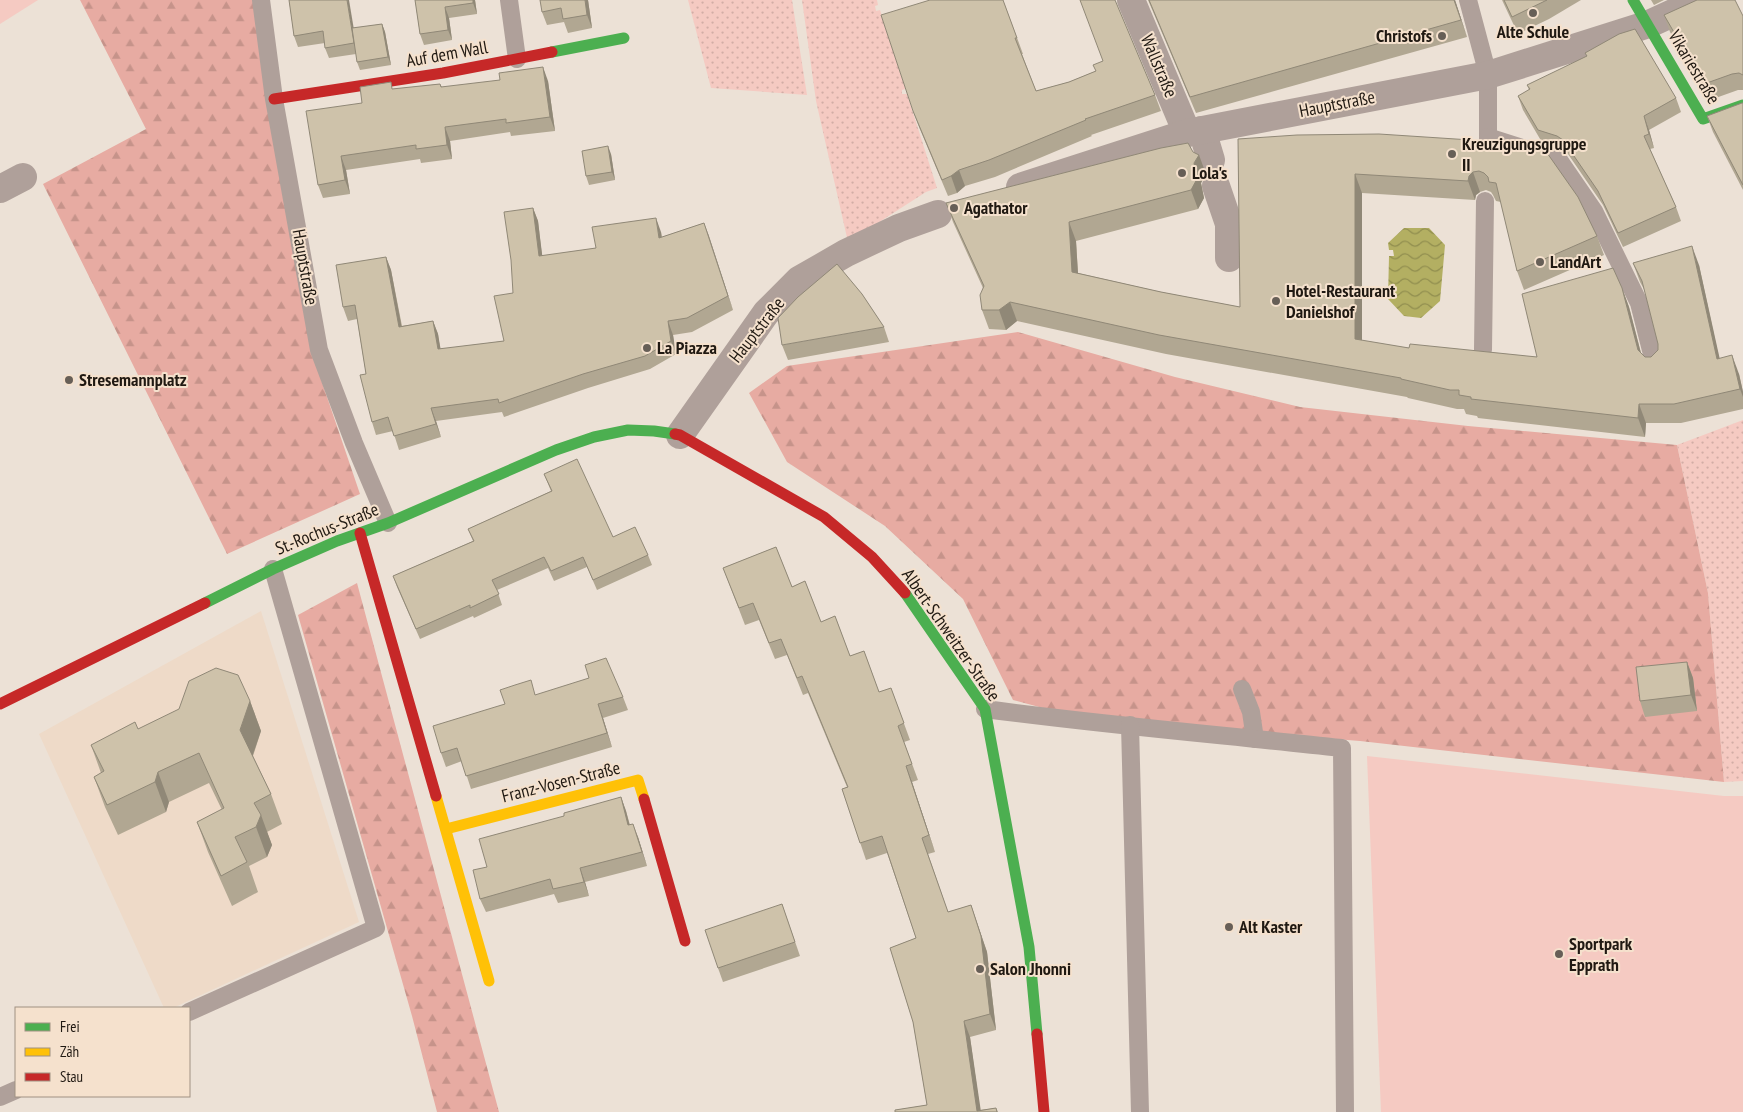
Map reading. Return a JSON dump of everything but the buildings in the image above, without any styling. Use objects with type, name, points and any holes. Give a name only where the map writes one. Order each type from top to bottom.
[{"type":"street","name":"Wallstraße","points":[[1131,0],[1213,173],[1229,224],[1229,258]]},
{"type":"street","points":[[1633,0],[1649,24]]},
{"type":"street","name":"Hauptstraße","points":[[996,194],[1194,132],[1488,75],[1649,24],[1702,0]]},
{"type":"street","name":"Vikariestraße","points":[[1649,24],[1703,118],[1743,105]]},
{"type":"street","name":"Auf dem Wall","points":[[274,99],[443,73],[624,38]]},
{"type":"street","name":"Hauptstraße","points":[[680,435],[766,313],[799,280],[846,252],[900,228],[938,214]]},
{"type":"street","name":"St.-Rochus-Straße","points":[[0,704],[274,569],[338,541],[388,523],[556,450],[594,437],[628,430],[654,430],[680,435]]},
{"type":"street","name":"Albert-Schweitzer-Straße","points":[[680,435],[824,518],[872,557],[906,594],[985,709],[1029,947],[1044,1112]]},
{"type":"street","points":[[360,533],[489,981]]},
{"type":"street","name":"Franz-Vosen-Straße","points":[[446,829],[638,780],[685,941]]},
{"type":"lane","name":"Hauptstraße","points":[[261,0],[274,99],[319,350],[354,443],[388,523]]},
{"type":"lane","points":[[509,0],[518,59]]},
{"type":"lane","points":[[1468,0],[1488,75],[1488,158]]},
{"type":"lane","points":[[1488,137],[1559,160],[1594,211],[1639,303],[1655,366]]},
{"type":"lane","points":[[1483,350],[1485,201]]},
{"type":"lane","points":[[190,1012],[376,928],[274,569]]},
{"type":"lane","points":[[1242,689],[1250,712],[1255,738]]},
{"type":"lane","points":[[985,709],[1084,722],[1130,725],[1342,748],[1345,1112]]},
{"type":"lane","points":[[1130,725],[1140,1112]]},
{"type":"lane","points":[[0,1097],[15,1090]]},
{"type":"shaded area","points":[[0,0],[38,0],[0,24]]},
{"type":"shaded area","points":[[688,0],[792,0],[807,95],[711,88]]},
{"type":"shaded area","points":[[802,0],[877,0],[876,11],[880,10],[905,85],[902,94],[907,94],[937,188],[926,192],[848,242],[816,101]]},
{"type":"shaded area","points":[[1743,420],[1743,781],[1724,782],[1708,593],[1677,445]]},
{"type":"shaded area","points":[[261,611],[359,922],[175,1007],[164,1007],[39,734]]},
{"type":"shaded area","name":"Sportpark Epprath","points":[[1367,756],[1724,796],[1743,796],[1743,1112],[1381,1112]]},
{"type":"green space","points":[[80,0],[256,0],[310,347],[360,494],[227,554],[43,184],[146,129]]},
{"type":"green space","points":[[1018,332],[1175,377],[1300,407],[1468,426],[1677,445],[1708,593],[1724,782],[1360,741],[1084,719],[1013,700],[963,599],[885,526],[787,462],[749,393],[787,366]]},
{"type":"green space","points":[[357,583],[499,1112],[437,1112],[412,1016],[298,615]]},
{"type":"water","points":[[1404,228],[1429,228],[1445,245],[1440,301],[1421,318],[1404,316],[1388,299],[1389,256],[1394,256],[1393,250],[1389,250],[1388,243]]},
{"type":"traffic: fast","points":[[1633,0],[1703,119],[1743,105]]},
{"type":"traffic: fast","points":[[552,52],[624,38]]},
{"type":"traffic: fast","points":[[205,603],[273,569],[337,541],[388,523],[556,450],[594,437],[628,430],[675,434]]},
{"type":"traffic: fast","points":[[905,593],[985,709],[1029,947],[1037,1034]]},
{"type":"traffic: slow","points":[[446,829],[638,780],[644,799]]},
{"type":"traffic: slow","points":[[436,796],[489,981]]},
{"type":"traffic: jam","points":[[274,99],[443,73],[552,52]]},
{"type":"traffic: jam","points":[[675,434],[680,435],[824,517],[872,557],[905,593]]},
{"type":"traffic: jam","points":[[360,533],[436,796]]},
{"type":"traffic: jam","points":[[0,704],[205,603]]},
{"type":"traffic: jam","points":[[644,799],[685,941]]},
{"type":"traffic: jam","points":[[1037,1034],[1044,1112]]},
{"type":"place","name":"Alte Schule","points":[[1533,13]]},
{"type":"place","name":"Christofs","points":[[1442,36]]},
{"type":"place","name":"Kreuzigungsgruppe II","points":[[1452,154]]},
{"type":"place","name":"Lola's","points":[[1182,173]]},
{"type":"place","name":"Agathator","points":[[954,208]]},
{"type":"place","name":"LandArt","points":[[1540,262]]},
{"type":"place","name":"Hotel-Restaurant Danielshof","points":[[1276,301]]},
{"type":"place","name":"La Piazza","points":[[647,348]]},
{"type":"place","name":"Stresemannplatz","points":[[69,380]]},
{"type":"place","name":"Alt Kaster","points":[[1229,927]]},
{"type":"place","name":"Sportpark Epprath","points":[[1559,954]]},
{"type":"place","name":"Salon Jhonni","points":[[980,969]]}]
